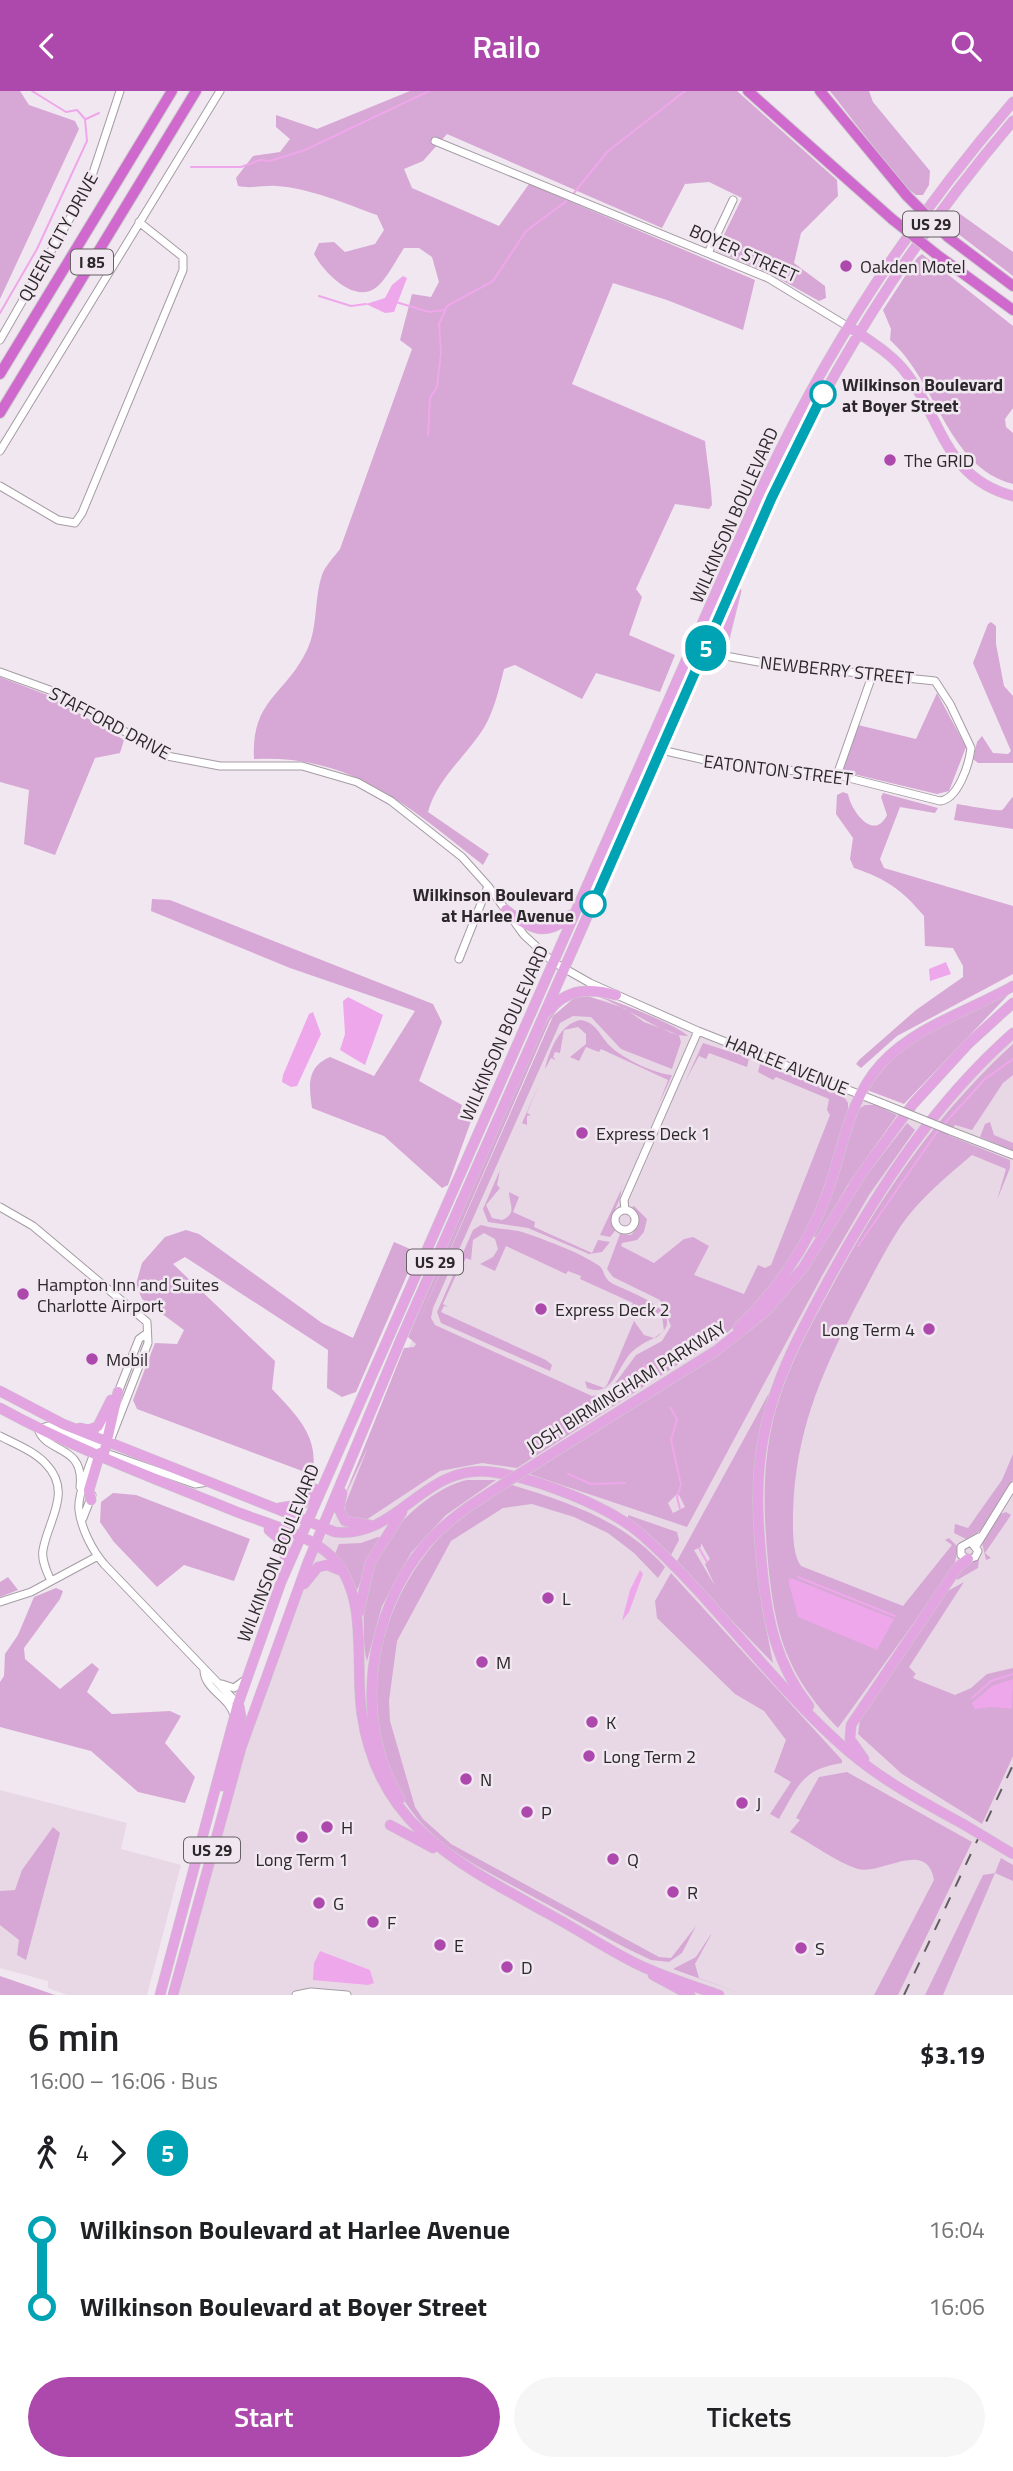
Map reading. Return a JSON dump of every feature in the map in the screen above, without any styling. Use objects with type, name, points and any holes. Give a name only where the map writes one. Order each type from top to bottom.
[{"type":"highway","name":"I 85","points":[[0,374],[171,91]]},
{"type":"highway","name":"I 85","points":[[0,413],[197,91]]},
{"type":"highway","points":[[748,91],[892,219],[1013,310]]},
{"type":"highway","points":[[820,91],[907,196],[948,237],[1013,286]]},
{"type":"main road","name":"WILKINSON BOULEVARD","points":[[160,1995],[233,1719],[284,1574],[778,452],[847,326],[892,255],[948,180],[1013,102]]},
{"type":"main road","name":"WILKINSON BOULEVARD","points":[[173,1995],[247,1728],[291,1604],[472,1177],[790,458],[858,333],[907,257],[958,188],[1013,121]]},
{"type":"main road","points":[[948,180],[958,188]]},
{"type":"main road","name":"BOYER STREET","points":[[847,326],[889,354],[907,374],[961,466],[983,483],[1013,496]]},
{"type":"main road","points":[[720,655],[744,562]]},
{"type":"main road","points":[[506,910],[531,928],[546,930],[563,922],[582,897]]},
{"type":"main road","points":[[688,1368],[758,1309],[804,1247],[827,1192],[859,1094],[882,1063],[913,1038],[1013,986]]},
{"type":"main road","points":[[538,1026],[559,999],[574,992],[589,990],[616,995]]},
{"type":"main road","name":"JOSH BIRMINGHAM PARKWAY","points":[[413,1824],[392,1787],[377,1745],[372,1703],[379,1639],[393,1597],[414,1558],[460,1512],[743,1331],[789,1286],[862,1173],[905,1115],[968,1044],[1013,1003]]},
{"type":"main road","points":[[837,1742],[788,1676],[779,1657],[767,1615],[757,1508],[759,1464],[766,1421],[780,1378],[797,1339],[879,1191],[932,1118],[1013,1033]]},
{"type":"main road","points":[[460,1172],[472,1177]]},
{"type":"main road","points":[[0,1391],[72,1428],[102,1449],[315,1545],[330,1555],[345,1574],[353,1595],[357,1630]]},
{"type":"main road","points":[[72,1428],[97,1427],[118,1392]]},
{"type":"main road","points":[[85,1501],[118,1392]]},
{"type":"main road","points":[[0,1408],[38,1429],[208,1482],[322,1528],[350,1532],[380,1523],[441,1479],[467,1472],[492,1472],[596,1506],[632,1528],[662,1555],[837,1742],[875,1773],[1013,1854]]},
{"type":"main road","points":[[262,1503],[284,1508],[301,1505],[311,1496],[331,1465]]},
{"type":"main road","points":[[347,1472],[339,1506],[342,1518],[355,1525],[380,1523]]},
{"type":"main road","points":[[357,1630],[370,1563],[407,1505]]},
{"type":"main road","points":[[255,1519],[283,1542],[287,1556],[284,1574]]},
{"type":"main road","points":[[875,1773],[850,1739],[850,1725],[958,1567],[968,1559]]},
{"type":"main road","points":[[291,1604],[316,1567],[330,1565],[345,1574]]},
{"type":"main road","name":"JOSH BIRMINGHAM PARKWAY","points":[[357,1630],[362,1715],[371,1758],[385,1788],[413,1824],[446,1855],[635,1963],[719,1995]]},
{"type":"main road","points":[[209,1861],[208,1842],[241,1717],[238,1704]]},
{"type":"main road","points":[[390,1825],[446,1855]]},
{"type":"main road","points":[[635,1963],[676,1990],[690,1995]]},
{"type":"street","name":"QUEEN CITY DRIVE","points":[[0,339],[89,185],[120,91]]},
{"type":"street","points":[[0,451],[220,91]]},
{"type":"street","name":"BOYER STREET","points":[[435,141],[772,280],[847,326]]},
{"type":"street","points":[[708,253],[733,201]]},
{"type":"street","points":[[0,486],[58,520],[75,523],[82,513],[183,270],[183,257],[139,222]]},
{"type":"street","name":"NEWBERRY STREET","points":[[692,647],[704,652],[764,663],[930,679],[940,686],[971,748],[955,792],[949,799]]},
{"type":"street","name":"STAFFORD DRIVE","points":[[0,671],[58,693],[167,756],[225,767],[302,766],[357,782],[391,801],[437,836],[488,886],[524,935],[564,969]]},
{"type":"street","points":[[836,775],[873,673]]},
{"type":"street","name":"EATONTON STREET","points":[[648,747],[660,752],[718,763],[836,775],[940,800],[949,799]]},
{"type":"street","points":[[458,959],[488,886]]},
{"type":"street","name":"HARLEE AVENUE","points":[[564,969],[698,1031],[1013,1155]]},
{"type":"street","points":[[625,1210],[624,1200],[698,1031]]},
{"type":"street","points":[[0,1207],[33,1226],[147,1322],[148,1343],[102,1449]]},
{"type":"street","points":[[118,1392],[139,1339],[146,1334]]},
{"type":"street","points":[[38,1429],[43,1437],[65,1450],[75,1460],[85,1501],[83,1518],[89,1542],[98,1556],[238,1704]]},
{"type":"street","points":[[0,1436],[38,1456],[47,1464],[57,1481],[59,1503],[42,1553],[51,1581]]},
{"type":"street","points":[[974,1544],[1013,1486]]},
{"type":"street","points":[[965,1543],[974,1544],[977,1554],[968,1559],[960,1549],[965,1543]]},
{"type":"street","points":[[0,1602],[18,1598],[98,1556]]},
{"type":"street","points":[[207,1674],[233,1688],[242,1684],[247,1676]]},
{"type":"street","points":[[207,1674],[206,1681],[232,1709],[233,1719]]},
{"type":"street","points":[[296,1995],[311,1992],[347,1995]]},
{"type":"shaded area","points":[[0,91],[20,91],[29,105],[75,121],[79,129],[0,299]]},
{"type":"shaded area","points":[[410,91],[737,91],[837,180],[838,196],[801,233],[794,263],[825,286],[826,298],[819,301],[769,273],[716,251],[742,198],[709,182],[685,184],[662,228],[447,134],[423,161],[404,169],[412,188],[499,226],[529,184],[755,280],[743,330],[667,300],[613,283],[572,384],[705,441],[712,505],[709,509],[675,504],[636,589],[642,597],[629,635],[675,655],[660,692],[596,673],[582,699],[515,665],[504,669],[485,726],[438,788],[428,812],[489,854],[483,865],[405,805],[351,775],[321,765],[289,760],[254,759],[258,723],[264,710],[307,650],[322,575],[340,549],[412,349],[400,340],[412,294],[431,297],[439,282],[432,257],[419,248],[404,248],[379,285],[370,291],[351,290],[333,278],[314,254],[319,243],[334,242],[345,252],[375,244],[384,230],[377,215],[328,197],[289,187],[238,186],[236,178],[253,156],[280,152],[290,139],[276,127],[276,115],[317,129]]},
{"type":"shaded area","points":[[830,91],[869,91],[873,102],[930,171],[929,185],[923,195],[916,195],[904,186]]},
{"type":"shaded area","points":[[956,211],[1013,252],[1013,276],[948,226],[947,218]]},
{"type":"shaded area","points":[[922,254],[1013,326],[1013,408],[1005,419],[1006,427],[1013,433],[1013,484],[991,475],[973,460],[945,422],[920,378],[890,340],[891,329],[883,310]]},
{"type":"shaded area","points":[[403,276],[407,278],[394,312],[385,313],[366,304],[385,298],[392,285]]},
{"type":"shaded area","points":[[991,622],[996,626],[996,644],[1004,686],[1013,696],[1013,763],[978,763],[973,759],[977,742],[982,736],[993,753],[1008,754],[1011,751],[973,663]]},
{"type":"shaded area","points":[[0,677],[50,696],[124,740],[120,753],[95,758],[55,855],[24,844],[29,790],[0,782]]},
{"type":"shaded area","points":[[937,693],[966,747],[949,791],[937,794],[841,771],[858,725],[916,739]]},
{"type":"shaded area","points":[[843,792],[848,794],[858,815],[870,825],[882,823],[887,815],[881,797],[883,793],[938,808],[935,813],[900,807],[880,859],[884,868],[1013,906],[1013,974],[897,1036],[861,1068],[856,1064],[859,1060],[916,1010],[963,977],[963,966],[953,948],[925,946],[924,916],[901,892],[876,876],[854,868],[850,859],[853,838],[836,814],[837,795]]},
{"type":"shaded area","points":[[1013,797],[1013,829],[954,820],[957,804],[1002,810]]},
{"type":"shaded area","points":[[152,899],[170,900],[433,1004],[442,1022],[419,1081],[462,1105],[460,1112],[471,1121],[448,1185],[442,1188],[384,1136],[312,1108],[311,1078],[322,1061],[330,1057],[374,1076],[415,1011],[290,968],[151,911]]},
{"type":"shaded area","points":[[946,962],[951,974],[930,981],[929,969]]},
{"type":"shaded area","points":[[1010,993],[904,1104],[867,1090],[878,1072],[910,1043],[950,1020]]},
{"type":"shaded area","points":[[589,994],[641,1012],[688,1036],[666,1031],[614,1003]]},
{"type":"shaded area","points":[[588,996],[624,1008],[644,1022],[679,1035],[681,1042],[672,1069],[621,1049],[591,1017],[573,1016],[560,1023],[433,1308],[431,1318],[435,1325],[592,1396],[607,1394],[636,1355],[662,1341],[671,1326],[660,1300],[613,1277],[607,1269],[620,1234],[631,1235],[638,1227],[639,1218],[632,1207],[634,1206],[647,1219],[644,1232],[637,1240],[622,1243],[621,1246],[654,1263],[684,1239],[693,1237],[709,1246],[694,1275],[744,1294],[758,1265],[765,1268],[771,1265],[830,1115],[827,1110],[829,1099],[776,1077],[773,1080],[758,1072],[760,1064],[843,1095],[848,1103],[848,1113],[828,1176],[805,1232],[774,1284],[727,1333],[517,1468],[482,1463],[440,1471],[366,1520],[346,1518],[345,1505],[368,1447],[343,1500],[404,1348],[414,1347],[416,1344],[408,1337],[539,1036],[552,1012],[562,1003],[550,1020],[412,1337],[553,1016],[574,998]]},
{"type":"shaded area","points":[[348,997],[383,1015],[365,1065],[340,1050],[345,1034],[343,1001]]},
{"type":"shaded area","points":[[602,999],[698,1031],[928,1121],[1013,1033],[1013,1995],[179,1995],[247,1737],[282,1635],[552,1022],[574,1005]]},
{"type":"shaded area","points":[[313,1012],[321,1034],[297,1086],[291,1087],[282,1082],[283,1075],[309,1014]]},
{"type":"shaded area","points":[[581,1020],[594,1027],[610,1046],[622,1055],[648,1069],[672,1075],[658,1106],[668,1080],[601,1049],[599,1052],[586,1047],[579,1061],[570,1057],[586,1044],[586,1034],[578,1027],[564,1030],[560,1053],[555,1052],[553,1057],[556,1060],[551,1058],[545,1069],[549,1054],[561,1032],[567,1026]]},
{"type":"shaded area","points":[[703,1043],[749,1058],[747,1067],[709,1053],[706,1059],[699,1056],[685,1082]]},
{"type":"shaded area","points":[[1013,1044],[1013,1075],[1003,1083],[972,1130],[955,1125],[948,1135],[1010,1160],[1010,1168],[997,1200],[1006,1169],[972,1155],[916,1207],[883,1256],[843,1332],[821,1381],[804,1431],[793,1514],[795,1548],[801,1566],[903,1606],[952,1545],[945,1540],[949,1538],[958,1547],[954,1567],[838,1728],[821,1709],[795,1671],[786,1653],[775,1611],[768,1562],[765,1496],[766,1463],[775,1412],[794,1360],[810,1327],[867,1225],[933,1130],[984,1072]]},
{"type":"shaded area","points":[[541,1080],[527,1113],[531,1115],[527,1116],[527,1125],[522,1123]]},
{"type":"shaded area","points":[[865,1105],[875,1105],[897,1115],[847,1186],[817,1238],[814,1237],[857,1110]]},
{"type":"shaded area","points":[[990,1122],[994,1135],[1013,1143],[1013,1151],[980,1137],[985,1124]]},
{"type":"shaded area","points":[[907,1123],[915,1130],[869,1195],[823,1274],[687,1527],[529,1474],[721,1353],[768,1316],[804,1274],[856,1189]],"holes":[[[678,1493],[685,1507],[673,1513],[668,1503]]]},
{"type":"shaded area","points":[[500,1170],[497,1185],[500,1188],[486,1205],[492,1218],[502,1220],[510,1214],[512,1208],[509,1192],[519,1197],[513,1212],[535,1222],[534,1227],[592,1253],[598,1240],[610,1242],[602,1252],[589,1254],[528,1228],[488,1222],[483,1209]]},
{"type":"shaded area","points":[[621,1190],[613,1219],[615,1231],[610,1237],[600,1235]]},
{"type":"shaded area","points":[[481,1225],[522,1232],[590,1260],[600,1266],[610,1282],[640,1296],[661,1310],[667,1318],[666,1327],[664,1330],[662,1316],[654,1311],[638,1312],[640,1307],[634,1304],[631,1307],[633,1303],[580,1279],[581,1276],[568,1271],[566,1274],[506,1246],[495,1271],[480,1264],[493,1257],[498,1249],[495,1239],[484,1233],[473,1240],[471,1260],[466,1258],[463,1264],[466,1266],[461,1264],[443,1304],[448,1307],[444,1306],[441,1312],[546,1360],[552,1365],[550,1371],[441,1323],[437,1312],[473,1230]]},
{"type":"shaded area","points":[[186,1230],[199,1234],[322,1323],[353,1338],[394,1242],[417,1252],[356,1392],[342,1397],[327,1388],[328,1350],[185,1257],[173,1264],[275,1361],[272,1389],[303,1425],[312,1445],[313,1469],[305,1472],[137,1409],[133,1400],[155,1343],[177,1344],[184,1330],[142,1299],[136,1284],[142,1263],[165,1237]]},
{"type":"shaded area","points":[[634,1321],[644,1335],[654,1338],[660,1334],[657,1337],[642,1344],[632,1352],[613,1381],[604,1388]]},
{"type":"shaded area","points":[[585,1381],[604,1388],[595,1390],[587,1388]]},
{"type":"shaded area","points":[[769,1393],[757,1445],[753,1509],[762,1607],[773,1663],[676,1563]],"holes":[[[701,1543],[710,1559],[705,1564],[715,1586],[694,1550],[701,1547]]]},
{"type":"shaded area","points":[[1013,1454],[1013,1480],[980,1531],[966,1539],[954,1533],[955,1524],[968,1528],[1002,1480]]},
{"type":"shaded area","points":[[467,1480],[496,1480],[446,1515],[411,1553],[382,1606],[367,1661],[364,1602],[368,1575],[374,1560],[407,1516],[437,1493]]},
{"type":"shaded area","points":[[512,1485],[575,1506],[613,1525],[632,1537],[665,1567],[658,1578],[634,1553],[608,1533],[574,1517],[532,1504],[503,1508],[451,1541],[397,1641],[389,1701],[390,1721],[415,1807],[423,1819],[451,1844],[659,1957],[671,1958],[696,1926],[682,1953],[669,1962],[651,1960],[626,1948],[459,1855],[422,1824],[394,1781],[379,1733],[376,1684],[385,1635],[404,1588],[432,1546],[469,1511]]},
{"type":"shaded area","points":[[113,1493],[136,1495],[250,1539],[234,1581],[184,1565],[157,1587],[114,1542],[100,1522],[101,1502]]},
{"type":"shaded area","points":[[1006,1512],[1011,1515],[985,1553],[991,1558],[986,1560],[982,1542],[1000,1514]]},
{"type":"shaded area","points":[[628,1515],[677,1532],[679,1540],[670,1557],[628,1518]]},
{"type":"shaded area","points":[[378,1537],[357,1590],[335,1554],[339,1544],[361,1543]]},
{"type":"shaded area","points":[[979,1559],[978,1568],[957,1580],[964,1567]]},
{"type":"shaded area","points":[[640,1570],[643,1574],[629,1612],[622,1621],[630,1590]]},
{"type":"shaded area","points":[[671,1573],[842,1760],[842,1763],[809,1775],[797,1788],[779,1819],[770,1814],[791,1782],[774,1772],[786,1740],[764,1711],[735,1694],[657,1618],[655,1601]]},
{"type":"shaded area","points":[[8,1577],[18,1590],[0,1597],[0,1582]]},
{"type":"shaded area","points":[[791,1578],[894,1619],[877,1650],[798,1617],[788,1580]]},
{"type":"shaded area","points":[[964,1582],[909,1667],[916,1674],[913,1677],[915,1679],[955,1695],[971,1688],[987,1674],[1013,1668],[1013,1756],[982,1824],[902,1774],[858,1734],[861,1713],[946,1592]]},
{"type":"shaded area","points":[[56,1588],[63,1591],[60,1599],[24,1648],[25,1659],[60,1689],[92,1663],[99,1669],[87,1692],[112,1714],[170,1711],[181,1716],[165,1743],[195,1777],[185,1803],[138,1792],[91,1751],[0,1727],[0,1682],[4,1676],[5,1654],[18,1635],[34,1597]]},
{"type":"shaded area","points":[[1013,1679],[1012,1709],[975,1709],[972,1703],[992,1686]]},
{"type":"shaded area","points":[[847,1772],[972,1842],[898,1995],[874,1995],[934,1880],[930,1868],[923,1861],[913,1860],[858,1869],[790,1832],[800,1820],[796,1818],[819,1777]]},
{"type":"shaded area","points":[[0,1790],[127,1823],[121,1849],[181,1865],[147,1995],[67,1995],[48,1988],[48,1981],[0,1968]]},
{"type":"shaded area","points":[[53,1827],[60,1833],[26,1960],[17,1955],[19,1940],[0,1925],[0,1891],[15,1890],[22,1870]]},
{"type":"shaded area","points":[[1001,1858],[1013,1865],[1013,1881],[995,1873]]},
{"type":"shaded area","points":[[995,1873],[943,1995],[925,1995],[983,1875]]},
{"type":"shaded area","points":[[711,1934],[695,1964],[699,1978],[745,1995],[673,1969],[696,1957]]},
{"type":"shaded area","points":[[320,1951],[370,1970],[374,1983],[368,1985],[313,1980],[314,1963]]},
{"type":"shaded area","points":[[0,1976],[55,1995],[0,1995]]},
{"type":"waterway","points":[[0,313],[37,249],[87,141],[85,119],[77,110],[66,112],[32,91]]},
{"type":"waterway","points":[[191,167],[241,167],[305,150],[429,91]]},
{"type":"waterway","points":[[574,193],[607,152],[685,91]]},
{"type":"waterway","points":[[86,119],[99,113]]},
{"type":"waterway","points":[[428,435],[430,398],[437,387],[441,352],[439,324],[447,306],[493,281],[526,231],[568,200]]},
{"type":"waterway","points":[[319,296],[351,306],[366,304]]},
{"type":"waterway","points":[[396,302],[429,312],[444,310]]},
{"type":"waterway","points":[[943,1125],[985,1079],[1013,1059]]},
{"type":"waterway","points":[[858,1246],[939,1129]]},
{"type":"waterway","points":[[644,1365],[646,1369]]},
{"type":"waterway","points":[[670,1407],[677,1419],[671,1440],[681,1485],[677,1497],[680,1509]]},
{"type":"waterway","points":[[568,1474],[591,1484],[625,1483]]},
{"type":"waterway","points":[[699,1548],[707,1562]]},
{"type":"waterway","points":[[798,1577],[895,1616]]},
{"type":"waterway","points":[[972,1698],[991,1681],[1013,1674]]},
{"type":"railway","points":[[904,1995],[1013,1765]]},
{"type":"bus line","name":"5","points":[[593,904],[772,497],[823,394]]},
{"type":"place","name":"Oakden Motel","points":[[846,266]]},
{"type":"place","name":"Wilkinson Boulevard at Boyer Street","points":[[823,394]]},
{"type":"place","name":"The GRID","points":[[890,460]]},
{"type":"place","name":"Wilkinson Boulevard at Harlee Avenue","points":[[593,904]]},
{"type":"place","name":"Express Deck 1","points":[[582,1133]]},
{"type":"place","name":"Hampton Inn and Suites Charlotte Airport","points":[[23,1294]]},
{"type":"place","name":"Express Deck 2","points":[[541,1309]]},
{"type":"place","name":"Long Term 4","points":[[929,1329]]},
{"type":"place","name":"Mobil","points":[[92,1359]]},
{"type":"place","name":"L","points":[[548,1598]]},
{"type":"place","name":"M","points":[[482,1662]]},
{"type":"place","name":"K","points":[[592,1722]]},
{"type":"place","name":"Long Term 2","points":[[589,1756]]},
{"type":"place","name":"N","points":[[466,1779]]},
{"type":"place","name":"J","points":[[742,1803]]},
{"type":"place","name":"P","points":[[527,1812]]},
{"type":"place","name":"H","points":[[327,1827]]},
{"type":"place","name":"Long Term 1","points":[[302,1837]]},
{"type":"place","name":"Q","points":[[613,1859]]},
{"type":"place","name":"R","points":[[673,1892]]},
{"type":"place","name":"G","points":[[319,1903]]},
{"type":"place","name":"F","points":[[373,1922]]},
{"type":"place","name":"E","points":[[440,1945]]},
{"type":"place","name":"S","points":[[801,1948]]},
{"type":"place","name":"D","points":[[507,1967]]}]
